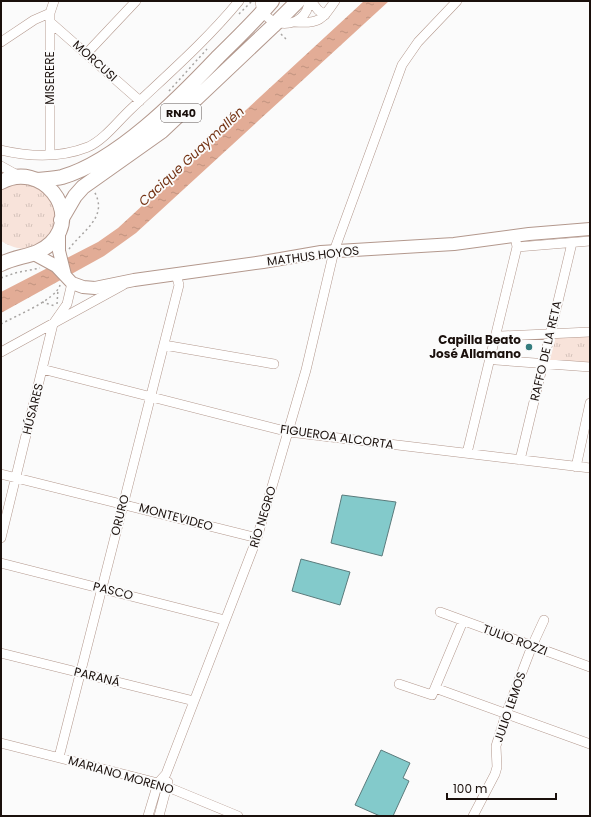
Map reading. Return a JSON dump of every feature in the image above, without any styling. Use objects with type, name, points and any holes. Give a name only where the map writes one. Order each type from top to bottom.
[{"type":"highway","name":"RN40","points":[[1,264],[19,256],[34,254],[44,249],[60,226],[75,196],[83,186],[162,131],[277,23],[298,1]]},
{"type":"highway","name":"RN40","points":[[19,176],[37,180],[61,177],[78,171],[115,149],[158,117],[190,87],[265,4]]},
{"type":"highway","points":[[1,182],[19,176]]},
{"type":"highway","points":[[37,180],[51,189],[56,196],[61,212],[60,226]]},
{"type":"highway","points":[[1,250],[19,256]]},
{"type":"main road","points":[[60,226],[58,262],[66,279]]},
{"type":"main road","name":"MATHUS HOYOS","points":[[66,279],[84,287],[95,288],[130,281],[334,251],[516,242],[590,229]]},
{"type":"main road","points":[[34,254],[58,262]]},
{"type":"street","name":"MISERERE","points":[[50,155],[50,17],[54,1]]},
{"type":"street","points":[[87,53],[136,1]]},
{"type":"street","points":[[1,150],[21,155],[50,155],[67,153],[89,146],[140,101],[239,1]]},
{"type":"street","points":[[295,22],[303,17],[307,11],[310,1]]},
{"type":"street","points":[[310,1],[325,15]]},
{"type":"street","points":[[265,4],[266,17],[277,23],[284,24],[295,22],[316,22],[325,15],[335,1]]},
{"type":"street","name":"RÍO NEGRO","points":[[159,816],[167,787],[166,774],[257,538],[289,432],[334,251],[402,65],[418,42],[457,1]]},
{"type":"street","points":[[1,42],[40,16],[50,17]]},
{"type":"street","name":"MORCUSI","points":[[50,17],[140,101]]},
{"type":"street","points":[[1,166],[19,176]]},
{"type":"street","name":"MATHUS HOYOS","points":[[516,242],[572,243],[590,241]]},
{"type":"street","points":[[467,453],[516,242]]},
{"type":"street","name":"RAFFO DE LA RETA","points":[[520,460],[572,243]]},
{"type":"street","name":"ORURO","points":[[59,757],[179,285],[176,274]]},
{"type":"street","name":"HÚSARES","points":[[1,538],[53,324],[67,304],[66,279]]},
{"type":"street","points":[[1,352],[130,281]]},
{"type":"street","points":[[501,336],[590,332]]},
{"type":"street","points":[[164,345],[274,364]]},
{"type":"street","points":[[496,360],[590,367]]},
{"type":"street","name":"FIGUEROA ALCORTA","points":[[42,369],[289,432],[590,468]]},
{"type":"street","points":[[576,467],[590,403]]},
{"type":"street","name":"MONTEVIDEO","points":[[1,474],[257,538]]},
{"type":"street","name":"PASCO","points":[[1,563],[225,620]]},
{"type":"street","name":"TULIO ROZZI","points":[[440,612],[590,667]]},
{"type":"street","name":"JULIO LEMOS","points":[[473,816],[497,767],[496,746],[506,714],[532,646],[544,620]]},
{"type":"street","points":[[399,684],[432,695],[463,621]]},
{"type":"street","name":"PARANÁ","points":[[1,653],[194,701]]},
{"type":"street","points":[[435,688],[590,744]]},
{"type":"street","name":"MARIANO MORENO","points":[[1,743],[158,783],[238,816]]},
{"type":"street","name":"RÍO NEGRO","points":[[148,816],[158,783],[166,774]]},
{"type":"path","points":[[1,324],[42,302],[58,290],[66,279]]},
{"type":"path","points":[[42,302],[58,307]]},
{"type":"green space","points":[[24,180],[54,198],[57,221],[46,241],[36,248],[30,249],[18,248],[1,241],[1,188]]},
{"type":"green space","points":[[590,335],[590,363],[550,360],[556,336]]},
{"type":"water","points":[[364,1],[389,1],[136,233],[104,256],[1,313],[1,292],[98,242],[118,228]]},
{"type":"building","points":[[342,495],[396,502],[382,556],[331,543]]},
{"type":"building","points":[[301,559],[350,572],[340,605],[292,591]]},
{"type":"building","points":[[381,750],[410,763],[403,778],[409,781],[393,816],[380,816],[355,805]]},
{"type":"place","name":"Capilla Beato José Allamano","points":[[529,347]]},
{"type":"water label","name":"Cacique Guaymallén","points":[[191,156]]}]
